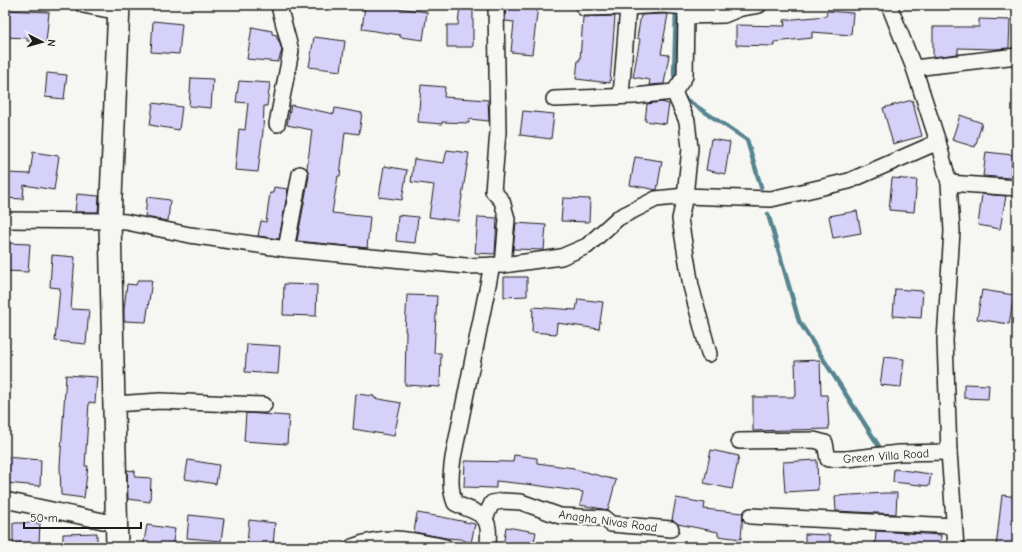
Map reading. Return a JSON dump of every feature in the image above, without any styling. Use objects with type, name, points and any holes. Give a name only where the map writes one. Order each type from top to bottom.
[{"type":"street","points":[[83,5],[119,9],[110,220],[117,547]]},
{"type":"street","points":[[277,124],[291,51],[280,10],[282,5]]},
{"type":"street","points":[[488,547],[488,527],[485,518],[481,514],[455,503],[451,493],[451,478],[453,458],[498,265],[506,219],[502,201],[493,191],[498,132],[496,5]]},
{"type":"street","points":[[584,5],[584,8],[628,8],[662,5],[724,15],[741,8],[759,5]]},
{"type":"street","points":[[889,5],[914,68],[938,142],[949,184],[952,231],[945,340],[949,452],[956,547]]},
{"type":"street","points":[[621,95],[628,8]]},
{"type":"street","points":[[554,99],[621,95],[634,96],[674,92],[685,76],[687,9]]},
{"type":"street","points":[[914,68],[1017,56]]},
{"type":"street","points":[[674,92],[688,121],[690,148],[685,196],[680,219],[691,286],[709,354]]},
{"type":"street","points":[[5,220],[110,220],[190,235],[286,249],[466,266],[498,265],[561,257],[587,246],[618,218],[656,199],[685,196],[771,199],[848,181],[938,142]]},
{"type":"street","points":[[286,249],[300,174]]},
{"type":"street","points":[[949,184],[1017,188]]},
{"type":"street","points":[[114,404],[160,401],[264,404]]},
{"type":"street","name":"Green Villa Road","points":[[739,441],[814,440],[824,443],[828,459],[847,459],[899,453],[949,452]]},
{"type":"street","points":[[5,500],[117,524]]},
{"type":"street","name":"Anagha Nivas Road","points":[[485,518],[492,504],[503,502],[521,502],[560,516],[604,518],[611,524],[671,529]]},
{"type":"street","points":[[751,516],[954,526]]},
{"type":"street","points":[[352,547],[374,540],[398,538],[445,547]]},
{"type":"building","points":[[365,5],[390,5],[390,7],[427,12],[423,40],[362,29]]},
{"type":"building","points":[[460,5],[473,5],[473,47],[447,47],[447,25],[458,25]]},
{"type":"building","points":[[506,5],[538,6],[532,54],[511,52],[514,22],[505,21]]},
{"type":"building","points":[[5,10],[49,12],[46,43],[27,41],[27,38],[5,37]]},
{"type":"building","points":[[827,11],[853,13],[851,35],[812,32],[812,38],[774,42],[774,46],[736,45],[736,25],[785,26],[784,20],[826,16]]},
{"type":"building","points":[[668,14],[661,54],[669,55],[664,84],[649,85],[650,80],[633,77],[640,39],[637,38],[641,15]]},
{"type":"building","points":[[615,16],[610,83],[576,79],[578,60],[580,60],[583,17]]},
{"type":"building","points":[[979,19],[1010,20],[1009,48],[958,48],[958,54],[933,57],[933,27],[979,27]]},
{"type":"building","points":[[153,21],[182,24],[179,54],[151,52]]},
{"type":"building","points":[[252,27],[272,31],[272,34],[277,35],[277,39],[282,50],[278,62],[247,59]]},
{"type":"building","points":[[314,37],[345,41],[341,71],[309,67]]},
{"type":"building","points":[[47,73],[67,75],[64,99],[45,97]]},
{"type":"building","points":[[191,78],[213,79],[211,108],[189,106]]},
{"type":"building","points":[[239,81],[270,83],[267,106],[264,106],[263,131],[258,172],[235,170],[239,129],[245,130],[248,103],[236,102]]},
{"type":"building","points":[[421,85],[445,87],[444,97],[488,100],[489,121],[469,119],[469,123],[442,122],[442,124],[418,122]]},
{"type":"building","points":[[912,100],[922,136],[893,144],[883,108]]},
{"type":"building","points":[[661,102],[669,104],[666,124],[645,121],[647,104]]},
{"type":"building","points":[[153,103],[182,107],[179,130],[150,125]]},
{"type":"building","points":[[291,105],[334,114],[335,108],[362,113],[359,134],[345,132],[340,176],[338,176],[332,213],[370,217],[367,248],[297,241],[309,176],[307,168],[312,130],[287,125]]},
{"type":"building","points":[[523,111],[554,114],[551,139],[520,135]]},
{"type":"building","points":[[960,115],[982,123],[975,147],[952,140]]},
{"type":"building","points":[[711,139],[730,142],[725,174],[706,170]]},
{"type":"building","points":[[447,150],[469,153],[458,221],[429,217],[434,185],[411,182],[414,159],[444,163]]},
{"type":"building","points":[[33,152],[59,156],[54,190],[24,185],[23,199],[5,198],[5,173],[30,174]]},
{"type":"building","points":[[986,152],[1013,155],[1010,178],[983,176]]},
{"type":"building","points":[[635,157],[662,161],[657,190],[630,185]]},
{"type":"building","points":[[384,166],[407,170],[402,200],[379,197]]},
{"type":"building","points":[[892,178],[917,180],[914,212],[889,210]]},
{"type":"building","points":[[274,187],[288,189],[279,239],[258,236],[261,221],[266,222],[270,193],[273,193]]},
{"type":"building","points":[[77,194],[99,196],[98,212],[75,212]]},
{"type":"building","points":[[982,194],[1006,196],[1000,229],[978,225]]},
{"type":"building","points":[[147,197],[170,200],[168,221],[145,217]]},
{"type":"building","points":[[563,198],[590,199],[589,222],[561,221]]},
{"type":"building","points":[[857,211],[861,233],[833,238],[829,216]]},
{"type":"building","points":[[398,215],[418,217],[415,243],[396,241]]},
{"type":"building","points":[[478,217],[497,218],[495,254],[475,253]]},
{"type":"building","points":[[516,223],[546,225],[544,250],[513,249]]},
{"type":"building","points":[[5,243],[30,244],[28,272],[5,271]]},
{"type":"building","points":[[52,255],[75,257],[71,309],[89,310],[86,344],[55,341],[60,288],[50,287]]},
{"type":"building","points":[[504,277],[527,277],[527,296],[504,297]]},
{"type":"building","points":[[138,280],[152,280],[146,322],[124,321],[127,284],[136,285]]},
{"type":"building","points":[[284,284],[317,285],[316,316],[283,315]]},
{"type":"building","points":[[895,289],[923,291],[921,318],[893,316]]},
{"type":"building","points":[[982,290],[1014,295],[1009,324],[977,319]]},
{"type":"building","points":[[407,295],[437,296],[434,353],[441,353],[440,387],[405,385]]},
{"type":"building","points":[[578,299],[603,302],[599,329],[557,323],[556,334],[532,332],[533,307],[576,310]]},
{"type":"building","points":[[247,344],[280,346],[278,374],[245,372]]},
{"type":"building","points":[[884,357],[904,359],[901,387],[880,385]]},
{"type":"building","points":[[820,360],[821,395],[827,395],[829,429],[753,431],[753,397],[794,397],[794,395],[796,395],[795,361]]},
{"type":"building","points":[[66,375],[97,377],[95,403],[89,402],[85,466],[88,466],[84,498],[61,495],[60,466]]},
{"type":"building","points":[[964,384],[989,385],[988,399],[964,398]]},
{"type":"building","points":[[356,394],[374,396],[374,398],[401,403],[394,436],[353,429]]},
{"type":"building","points":[[246,413],[289,416],[287,444],[244,441]]},
{"type":"building","points":[[711,450],[739,456],[732,489],[704,483]]},
{"type":"building","points":[[514,455],[537,458],[537,463],[574,468],[616,480],[608,510],[580,505],[583,492],[496,481],[496,488],[464,487],[465,461],[513,462]]},
{"type":"building","points":[[5,457],[41,460],[40,486],[5,483]]},
{"type":"building","points":[[188,460],[219,465],[216,484],[185,479]]},
{"type":"building","points":[[817,460],[818,490],[785,492],[783,462]]},
{"type":"building","points":[[894,469],[931,474],[929,486],[893,482]]},
{"type":"building","points":[[127,470],[135,471],[135,477],[151,478],[150,502],[128,499]]},
{"type":"building","points":[[897,493],[896,514],[836,511],[835,496]]},
{"type":"building","points":[[1002,495],[1017,497],[1017,547],[996,547]]},
{"type":"building","points":[[676,498],[705,503],[704,509],[743,513],[741,539],[718,536],[718,532],[678,524],[672,520]]},
{"type":"building","points":[[417,513],[475,524],[471,543],[460,539],[414,532]]},
{"type":"building","points":[[189,515],[224,519],[221,541],[187,538]]},
{"type":"building","points":[[249,520],[275,523],[273,546],[247,544]]},
{"type":"building","points":[[13,523],[40,523],[39,543],[13,543]]},
{"type":"building","points":[[147,525],[175,529],[172,547],[143,547]]},
{"type":"building","points":[[506,527],[536,532],[533,547],[503,547]]},
{"type":"building","points":[[876,531],[941,535],[940,547],[875,546]]},
{"type":"building","points":[[97,533],[97,547],[63,547],[63,534]]},
{"type":"building","points":[[805,534],[830,535],[830,547],[805,547]]},
{"type":"waterway","points":[[675,80],[676,11]]},
{"type":"waterway","points":[[684,98],[747,140],[761,187]]},
{"type":"waterway","points":[[768,214],[799,321],[882,451]]}]
